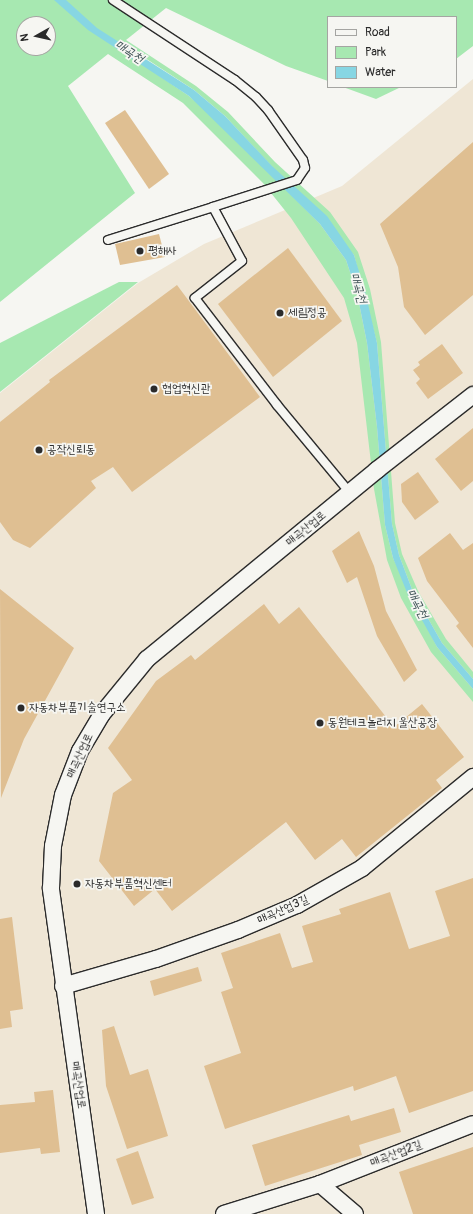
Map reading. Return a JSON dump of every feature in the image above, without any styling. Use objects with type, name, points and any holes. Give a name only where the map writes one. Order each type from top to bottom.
[{"type":"street","name":"매곡산업로","points":[[96,1214],[63,986],[51,888],[53,846],[63,795],[80,751],[102,714],[147,660],[377,470],[473,395]]},
{"type":"street","name":"매곡산업3길","points":[[63,986],[156,959],[238,930],[297,905],[362,868],[473,777]]},
{"type":"street","name":"매곡산업2길","points":[[224,1214],[320,1184],[473,1124]]},
{"type":"street","points":[[320,1184],[355,1214]]},
{"type":"lane","points":[[108,240],[265,192],[297,180],[304,168],[303,160],[268,110],[256,97],[235,80],[112,0]]},
{"type":"lane","points":[[213,207],[242,262],[195,298],[277,405],[350,493]]},
{"type":"shaded area","points":[[473,79],[473,1214],[0,1214],[0,393],[138,283],[204,244],[342,186]]},
{"type":"green space","points":[[0,0],[473,0],[473,46],[457,58],[457,16],[327,16],[327,81],[286,66],[166,8],[126,40],[196,86],[228,112],[275,162],[330,212],[358,252],[370,289],[381,342],[395,523],[402,554],[418,591],[446,639],[473,672],[473,679],[442,643],[413,592],[399,555],[392,524],[377,343],[354,255],[225,116],[194,90],[122,43],[117,47],[189,96],[219,122],[320,224],[346,260],[357,293],[367,343],[377,427],[385,525],[393,558],[437,647],[473,689],[473,702],[431,652],[401,598],[387,560],[374,489],[357,343],[344,298],[291,218],[263,183],[183,103],[108,54],[68,86],[135,193],[0,302]]},
{"type":"green space","points":[[346,88],[399,88],[376,99]]},
{"type":"green space","points":[[119,282],[138,282],[0,392],[0,343]]},
{"type":"water","name":"매곡천","points":[[54,0],[66,0],[97,28],[194,90],[225,116],[272,166],[327,216],[354,255],[365,291],[377,343],[392,524],[399,555],[413,592],[442,643],[473,679],[473,689],[437,647],[408,595],[393,558],[385,525],[377,427],[367,343],[357,293],[346,260],[320,224],[189,96],[88,30]]},
{"type":"building","points":[[125,110],[169,174],[149,189],[105,123]]},
{"type":"building","points":[[473,142],[473,295],[425,335],[404,307],[398,267],[380,224]]},
{"type":"building","name":"평해사","points":[[159,234],[165,257],[120,265],[115,244]]},
{"type":"building","name":"세림정공","points":[[288,248],[342,321],[273,377],[218,304]]},
{"type":"building","name":"협업혁신관","points":[[177,285],[260,397],[132,492],[113,467],[91,481],[96,488],[30,548],[13,540],[0,522],[0,422],[50,382],[49,380]]},
{"type":"building","points":[[442,344],[463,373],[428,399],[416,383],[420,379],[413,370],[420,365],[418,362]]},
{"type":"building","points":[[473,428],[473,481],[461,491],[435,459]]},
{"type":"building","points":[[418,472],[439,502],[415,520],[402,502],[401,484]]},
{"type":"building","points":[[359,531],[374,566],[386,611],[417,670],[404,682],[377,636],[357,577],[347,583],[332,551]]},
{"type":"building","points":[[450,533],[463,550],[473,543],[473,648],[456,626],[459,623],[427,581],[418,558]]},
{"type":"building","name":"자동차부품기술연구소","points":[[0,589],[74,648],[24,739],[1,798]]},
{"type":"building","points":[[264,604],[279,624],[299,607],[394,727],[422,704],[464,757],[436,780],[442,788],[356,857],[342,839],[315,860],[286,822],[172,911],[155,889],[134,906],[99,861],[113,793],[132,780],[108,748],[156,681],[191,655],[195,660]]},
{"type":"building","points":[[473,878],[473,1091],[409,1113],[396,1076],[354,1091],[353,1086],[225,1129],[204,1066],[241,1053],[221,992],[233,988],[221,953],[280,933],[292,968],[313,962],[302,926],[341,914],[339,909],[390,892],[409,949],[450,936],[435,891]]},
{"type":"building","points":[[12,917],[23,1009],[10,1011],[12,1027],[0,1029],[0,919]]},
{"type":"building","points":[[198,967],[202,981],[154,996],[150,981]]},
{"type":"building","points":[[114,1026],[130,1075],[148,1069],[168,1136],[127,1149],[106,1086],[102,1030]]},
{"type":"building","points":[[53,1090],[60,1152],[41,1154],[40,1148],[0,1153],[0,1105],[35,1102],[34,1092]]},
{"type":"building","points":[[394,1108],[401,1132],[359,1145],[362,1155],[265,1186],[252,1145],[349,1115],[351,1121]]},
{"type":"building","points":[[473,1147],[473,1214],[413,1214],[399,1172]]},
{"type":"building","points":[[138,1151],[154,1198],[132,1205],[116,1159]]},
{"type":"place","name":"평해사","points":[[140,251]]},
{"type":"place","name":"세림정공","points":[[280,313]]},
{"type":"place","name":"협업혁신관","points":[[154,389]]},
{"type":"place","name":"공작신뢰동","points":[[39,450]]},
{"type":"place","name":"자동차부품기술연구소","points":[[21,708]]},
{"type":"place","name":"동원테크놀러지 울산공장","points":[[320,723]]},
{"type":"place","name":"자동차부품혁신센터","points":[[77,884]]}]
